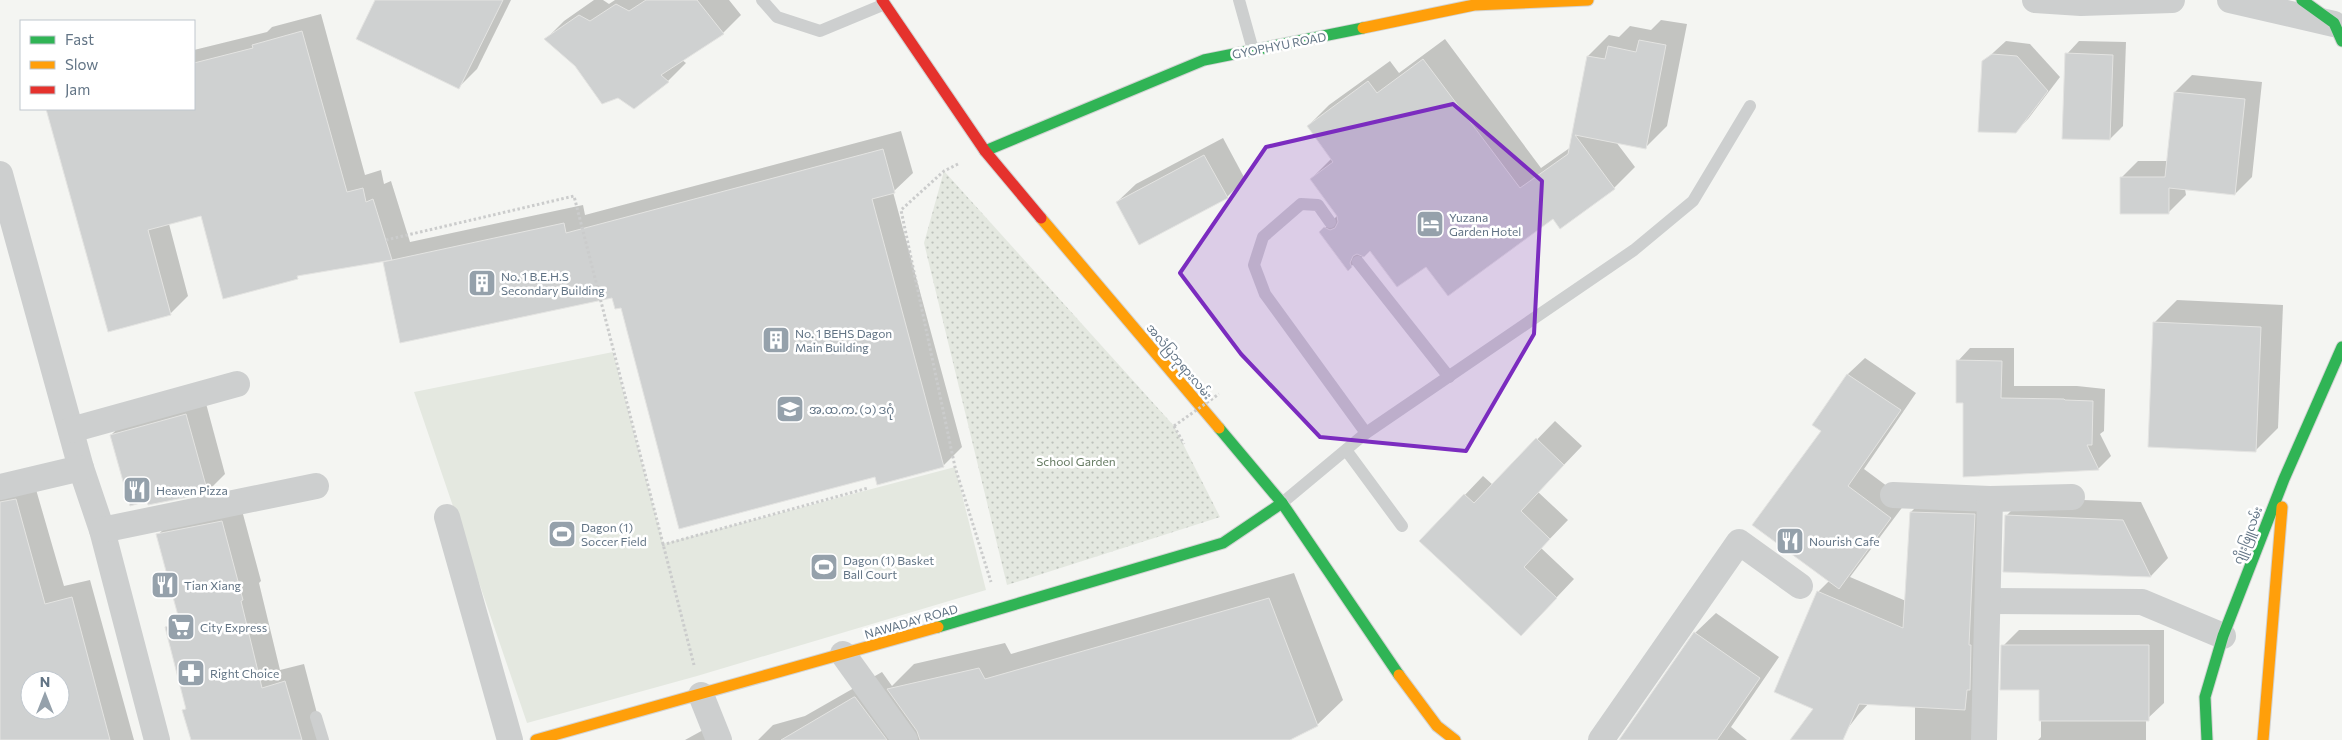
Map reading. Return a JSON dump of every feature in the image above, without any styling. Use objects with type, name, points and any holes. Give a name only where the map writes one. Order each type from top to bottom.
[{"type":"main road","name":"GYOPHYU ROAD","points":[[985,151],[1204,60],[1474,5],[1588,0]]},
{"type":"main road","points":[[2302,0],[2339,30]]},
{"type":"main road","name":"အလံပြဘုရားလမ်း","points":[[883,2],[985,151],[1282,503],[1386,658],[1437,726],[1455,740]]},
{"type":"main road","name":"ဂျိုးဖြူလမ်း","points":[[2207,740],[2205,697],[2223,636],[2284,479],[2342,347]]},
{"type":"main road","points":[[2262,740],[2284,479]]},
{"type":"main road","name":"NAWADAY ROAD","points":[[536,740],[1000,610],[1223,543],[1282,503]]},
{"type":"street","points":[[2035,0],[2082,3],[2172,0]]},
{"type":"street","points":[[2230,0],[2339,30]]},
{"type":"street","points":[[0,174],[81,468],[102,530],[157,740]]},
{"type":"street","points":[[71,430],[237,384]]},
{"type":"street","points":[[0,487],[81,468]]},
{"type":"street","points":[[102,530],[316,486]]},
{"type":"street","points":[[1893,495],[1990,499],[2072,497]]},
{"type":"street","points":[[1984,740],[1989,601],[1990,499]]},
{"type":"street","points":[[447,516],[510,740]]},
{"type":"street","points":[[1601,740],[1739,542],[1800,586]]},
{"type":"street","points":[[1989,601],[2142,602],[2223,636]]},
{"type":"street","points":[[843,654],[905,740]]},
{"type":"street","points":[[701,695],[719,740]]},
{"type":"lane","points":[[762,0],[777,17],[820,31],[883,2]]},
{"type":"lane","points":[[1238,0],[1252,50]]},
{"type":"lane","points":[[1282,503],[1366,433],[1634,250],[1692,201],[1750,106]]},
{"type":"lane","points":[[1330,222],[1318,205],[1301,204],[1263,237],[1254,264],[1264,294],[1366,433]]},
{"type":"lane","points":[[1358,262],[1449,377]]},
{"type":"lane","points":[[1346,450],[1402,526]]},
{"type":"lane","points":[[316,717],[323,740]]},
{"type":"path","points":[[985,151],[944,171],[901,210],[955,467],[1000,610]]},
{"type":"path","points":[[386,240],[574,196],[701,695]]},
{"type":"path","points":[[1184,444],[1174,426],[1219,394]]},
{"type":"path","points":[[662,545],[868,488]]},
{"type":"highlighted area","points":[[1453,104],[1542,181],[1534,334],[1466,451],[1320,437],[1241,354],[1180,273],[1266,147]]},
{"type":"green space","name":"School Garden","points":[[944,171],[1174,426],[1220,517],[1007,585],[924,243]]},
{"type":"green space","name":"Dagon (1) Soccer Field","points":[[613,352],[663,544],[955,467],[986,590],[697,676],[527,723],[414,392]]},
{"type":"building","points":[[375,0],[503,0],[459,89],[356,39]]},
{"type":"building","points":[[646,0],[697,0],[724,34],[661,75],[669,82],[634,109],[618,98],[602,104],[575,66],[544,39],[579,15],[590,21],[616,4],[629,11]]},
{"type":"building","points":[[302,31],[347,192],[363,188],[366,202],[373,199],[392,260],[297,276],[298,279],[223,299],[201,216],[148,230],[171,315],[108,332],[46,110],[195,110],[195,63],[253,48],[252,45]]},
{"type":"building","points":[[1639,40],[1666,45],[1646,149],[1575,135],[1615,189],[1560,229],[1553,219],[1448,296],[1426,267],[1397,287],[1370,251],[1364,257],[1357,254],[1353,256],[1350,263],[1352,267],[1348,271],[1319,232],[1324,227],[1330,230],[1335,228],[1338,222],[1337,216],[1310,179],[1333,162],[1307,126],[1368,81],[1377,93],[1423,59],[1520,188],[1568,154],[1587,56],[1605,59],[1608,46],[1636,52]]},
{"type":"building","points":[[2065,53],[2113,55],[2110,140],[2062,139]]},
{"type":"building","points":[[1992,54],[2017,56],[2048,91],[2016,133],[1978,132],[1982,61]]},
{"type":"building","points":[[2174,92],[2245,99],[2235,195],[2169,188],[2169,214],[2120,214],[2120,177],[2165,177]]},
{"type":"building","name":"No. 1 BEHS Dagon Main Building","points":[[883,149],[895,193],[872,199],[944,467],[877,485],[875,477],[679,529],[621,308],[615,309],[612,298],[400,343],[383,262],[564,223],[566,233]]},
{"type":"building","points":[[1204,155],[1228,198],[1139,245],[1116,202]]},
{"type":"building","points":[[2153,322],[2261,327],[2256,452],[2148,447]]},
{"type":"building","points":[[1956,360],[2002,361],[2001,398],[2093,401],[2092,445],[2087,445],[2099,470],[1963,477],[1963,403],[1956,403]]},
{"type":"building","points":[[1847,374],[1901,410],[1848,486],[1891,518],[1839,589],[1752,525],[1821,431],[1812,425]]},
{"type":"building","points":[[186,414],[208,493],[148,505],[147,501],[130,506],[110,435]]},
{"type":"building","points":[[1536,438],[1564,465],[1521,511],[1550,539],[1524,567],[1557,598],[1521,636],[1419,541],[1464,494],[1474,503]]},
{"type":"building","points":[[16,499],[45,604],[72,597],[110,740],[0,740],[0,502]]},
{"type":"building","points":[[1910,512],[1975,514],[1969,645],[1971,645],[1970,690],[1967,690],[1965,710],[1859,704],[1843,740],[1790,740],[1813,709],[1774,692],[1817,591],[1903,628]]},
{"type":"building","points":[[2005,515],[2123,520],[2151,577],[2003,572]]},
{"type":"building","points":[[222,521],[243,600],[241,601],[262,688],[285,681],[302,740],[191,740],[182,710],[186,709],[165,627],[180,623],[156,534]]},
{"type":"building","points":[[1269,598],[1318,726],[1290,740],[920,740],[917,731],[887,689],[979,668],[985,679]]},
{"type":"building","points":[[1694,632],[1760,678],[1717,740],[1619,740]]},
{"type":"building","points":[[2001,645],[2149,645],[2149,721],[2039,721],[2039,690],[2000,690]]},
{"type":"building","points":[[854,697],[887,740],[781,740]]},
{"type":"traffic: fast","points":[[2302,0],[2334,23],[2342,41]]},
{"type":"traffic: fast","points":[[985,151],[1204,60],[1363,28]]},
{"type":"traffic: fast","points":[[2207,740],[2205,697],[2223,636],[2284,479],[2342,347]]},
{"type":"traffic: fast","points":[[1219,428],[1282,503],[1399,675]]},
{"type":"traffic: fast","points":[[938,627],[1223,543],[1282,503]]},
{"type":"traffic: slow","points":[[1363,28],[1474,5],[1588,0]]},
{"type":"traffic: slow","points":[[1041,218],[1219,428]]},
{"type":"traffic: slow","points":[[2263,740],[2282,507]]},
{"type":"traffic: slow","points":[[536,740],[938,627]]},
{"type":"traffic: slow","points":[[1399,675],[1437,726],[1455,740]]},
{"type":"traffic: jam","points":[[882,0],[985,151],[1041,218]]},
{"type":"place","name":"Yuzana Garden Hotel","points":[[1430,224]]},
{"type":"place","name":"No. 1 B.E.H.S Secondary Building","points":[[482,283]]},
{"type":"place","name":"No. 1 BEHS Dagon Main Building","points":[[776,340]]},
{"type":"place","name":"အ.ထ.က. (၁) ဒဂုံ","points":[[790,409]]},
{"type":"place","name":"Heaven Pizza","points":[[137,490]]},
{"type":"place","name":"Dagon (1) Soccer Field","points":[[562,534]]},
{"type":"place","name":"Nourish Cafe","points":[[1790,541]]},
{"type":"place","name":"Dagon (1) Basket Ball Court","points":[[824,567]]},
{"type":"place","name":"Tian Xiang","points":[[165,585]]},
{"type":"place","name":"City Express","points":[[181,627]]},
{"type":"place","name":"Right Choice","points":[[191,673]]}]
